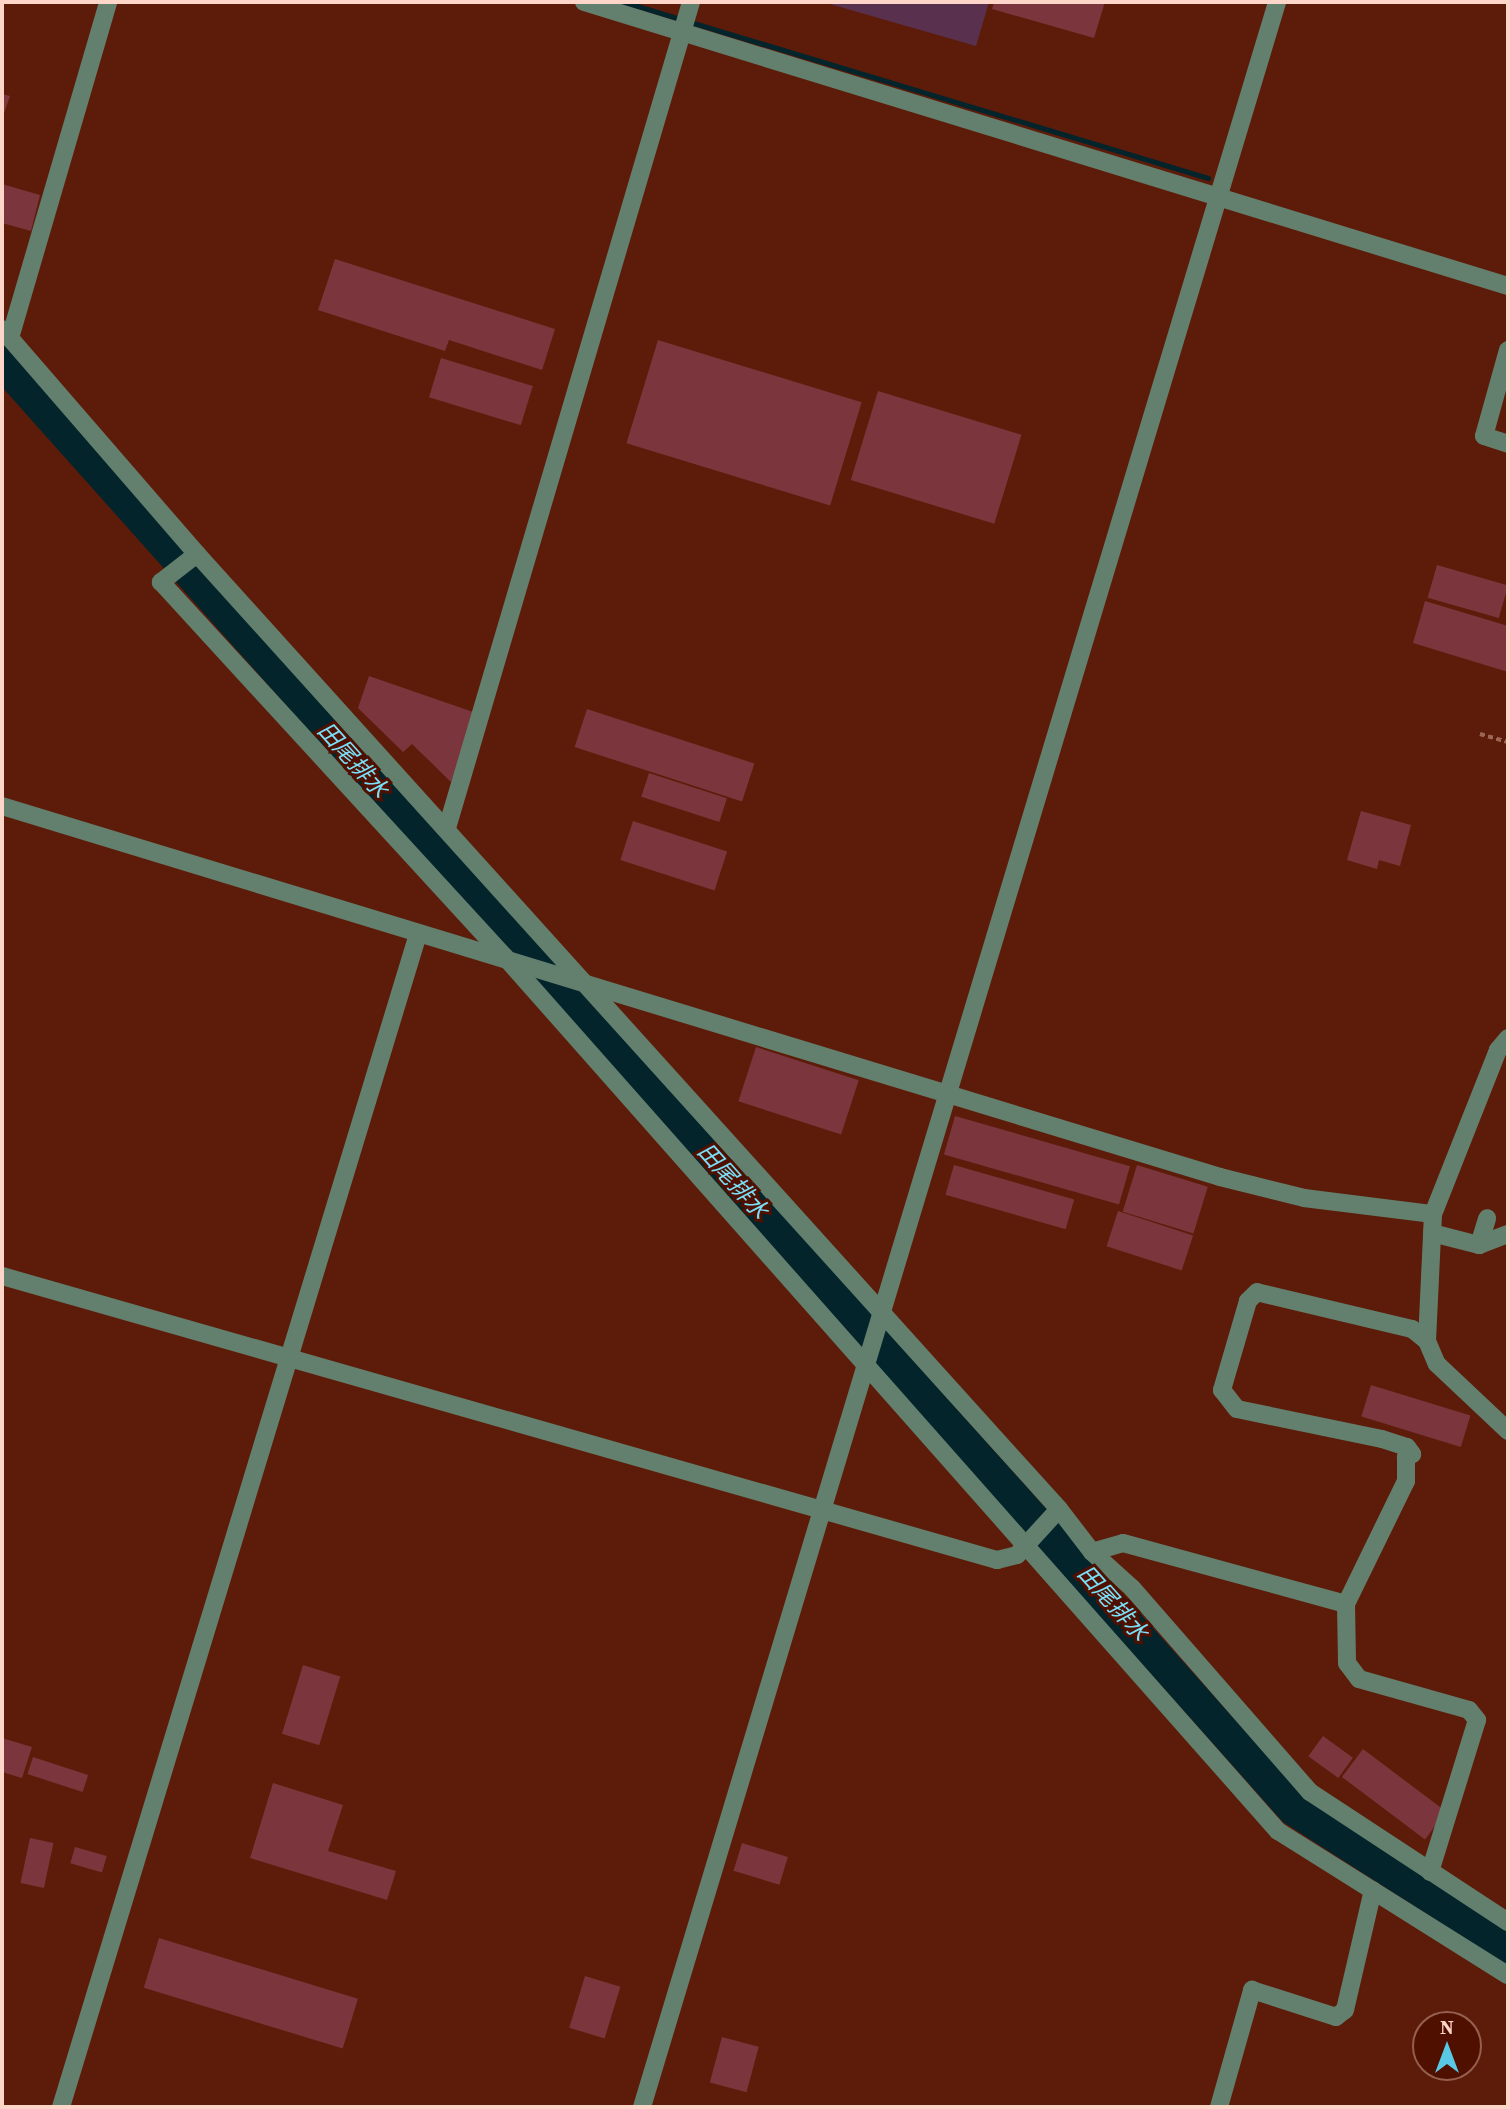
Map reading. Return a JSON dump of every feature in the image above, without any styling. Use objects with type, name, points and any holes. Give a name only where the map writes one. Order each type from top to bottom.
[{"type":"street","points":[[108,2],[6,333],[197,554],[586,983],[883,1316],[1054,1513],[1132,1588],[1310,1792],[1508,1922]]},
{"type":"street","points":[[584,2],[1508,286]]},
{"type":"street","points":[[447,828],[691,2]]},
{"type":"street","points":[[642,2107],[950,1096],[1277,2]]},
{"type":"street","points":[[1508,350],[1484,436],[1508,444]]},
{"type":"street","points":[[197,554],[161,582],[505,957],[866,1370],[1027,1544],[1278,1831],[1508,1975]]},
{"type":"street","points":[[2,806],[418,934],[505,957],[950,1096],[1304,1198],[1433,1214]]},
{"type":"street","points":[[61,2107],[418,934]]},
{"type":"street","points":[[1508,1038],[1498,1050],[1433,1214],[1427,1341],[1437,1364],[1508,1431]]},
{"type":"street","points":[[1479,1245],[1487,1218]]},
{"type":"street","points":[[1432,1233],[1479,1245],[1508,1234]]},
{"type":"street","points":[[2,1276],[998,1560],[1017,1555],[1054,1513]]},
{"type":"street","points":[[1427,1341],[1412,1329],[1257,1292],[1248,1301],[1222,1390],[1237,1409],[1382,1439],[1408,1447],[1412,1454],[1406,1457],[1406,1481],[1346,1604],[1347,1663],[1359,1679],[1469,1710],[1477,1720],[1430,1872]]},
{"type":"street","points":[[1092,1552],[1123,1543],[1346,1604]]},
{"type":"street","points":[[1219,2107],[1252,1990],[1336,2017],[1345,2010],[1373,1890]]},
{"type":"path","points":[[1480,734],[1508,741]]},
{"type":"shaded area","points":[[823,2],[989,2],[976,46]]},
{"type":"water","name":"田尾排水","points":[[2,343],[1307,1800],[1508,1932],[1508,1966],[1283,1822],[2,387]]},
{"type":"building","points":[[994,2],[1105,2],[1094,38],[992,9]]},
{"type":"building","points":[[2,94],[10,96],[2,119]]},
{"type":"building","points":[[2,184],[40,195],[31,231],[2,223]]},
{"type":"building","points":[[335,259],[555,329],[542,370],[449,340],[445,351],[318,310]]},
{"type":"building","points":[[658,340],[862,402],[830,506],[626,443]]},
{"type":"building","points":[[441,358],[533,386],[521,425],[429,397]]},
{"type":"building","points":[[878,391],[1021,435],[994,524],[851,480]]},
{"type":"building","points":[[1437,565],[1508,585],[1499,618],[1428,598]]},
{"type":"building","points":[[1425,601],[1508,626],[1508,672],[1413,643]]},
{"type":"building","points":[[369,676],[476,713],[451,782],[412,744],[403,752],[358,708]]},
{"type":"building","points":[[587,709],[754,763],[742,801],[575,747]]},
{"type":"building","points":[[649,773],[727,798],[719,822],[641,797]]},
{"type":"building","points":[[1361,811],[1411,825],[1400,866],[1379,860],[1377,869],[1347,860]]},
{"type":"building","points":[[633,821],[727,852],[714,891],[620,860]]},
{"type":"building","points":[[756,1047],[859,1080],[841,1135],[738,1101]]},
{"type":"building","points":[[955,1116],[1130,1166],[1119,1205],[944,1154]]},
{"type":"building","points":[[954,1165],[1074,1199],[1066,1229],[945,1195]]},
{"type":"building","points":[[1137,1165],[1208,1187],[1193,1233],[1123,1212]]},
{"type":"building","points":[[1118,1211],[1193,1235],[1182,1271],[1107,1246]]},
{"type":"building","points":[[1371,1385],[1470,1415],[1461,1447],[1361,1417]]},
{"type":"building","points":[[303,1665],[340,1676],[319,1745],[282,1734]]},
{"type":"building","points":[[1323,1736],[1353,1758],[1338,1778],[1308,1756]]},
{"type":"building","points":[[2,1738],[32,1747],[22,1778],[2,1772]]},
{"type":"building","points":[[1363,1749],[1446,1812],[1425,1840],[1342,1777]]},
{"type":"building","points":[[33,1757],[88,1775],[83,1792],[27,1774]]},
{"type":"building","points":[[273,1783],[343,1805],[328,1851],[396,1871],[387,1900],[250,1858]]},
{"type":"building","points":[[30,1838],[53,1843],[44,1888],[20,1883]]},
{"type":"building","points":[[742,1843],[788,1857],[779,1885],[734,1871]]},
{"type":"building","points":[[75,1847],[107,1856],[102,1872],[70,1863]]},
{"type":"building","points":[[159,1938],[358,1999],[343,2049],[144,1988]]},
{"type":"building","points":[[585,1976],[620,1987],[605,2038],[569,2028]]},
{"type":"building","points":[[722,2037],[759,2047],[747,2092],[710,2082]]},
{"type":"waterway","points":[[624,2],[1208,178]]}]
